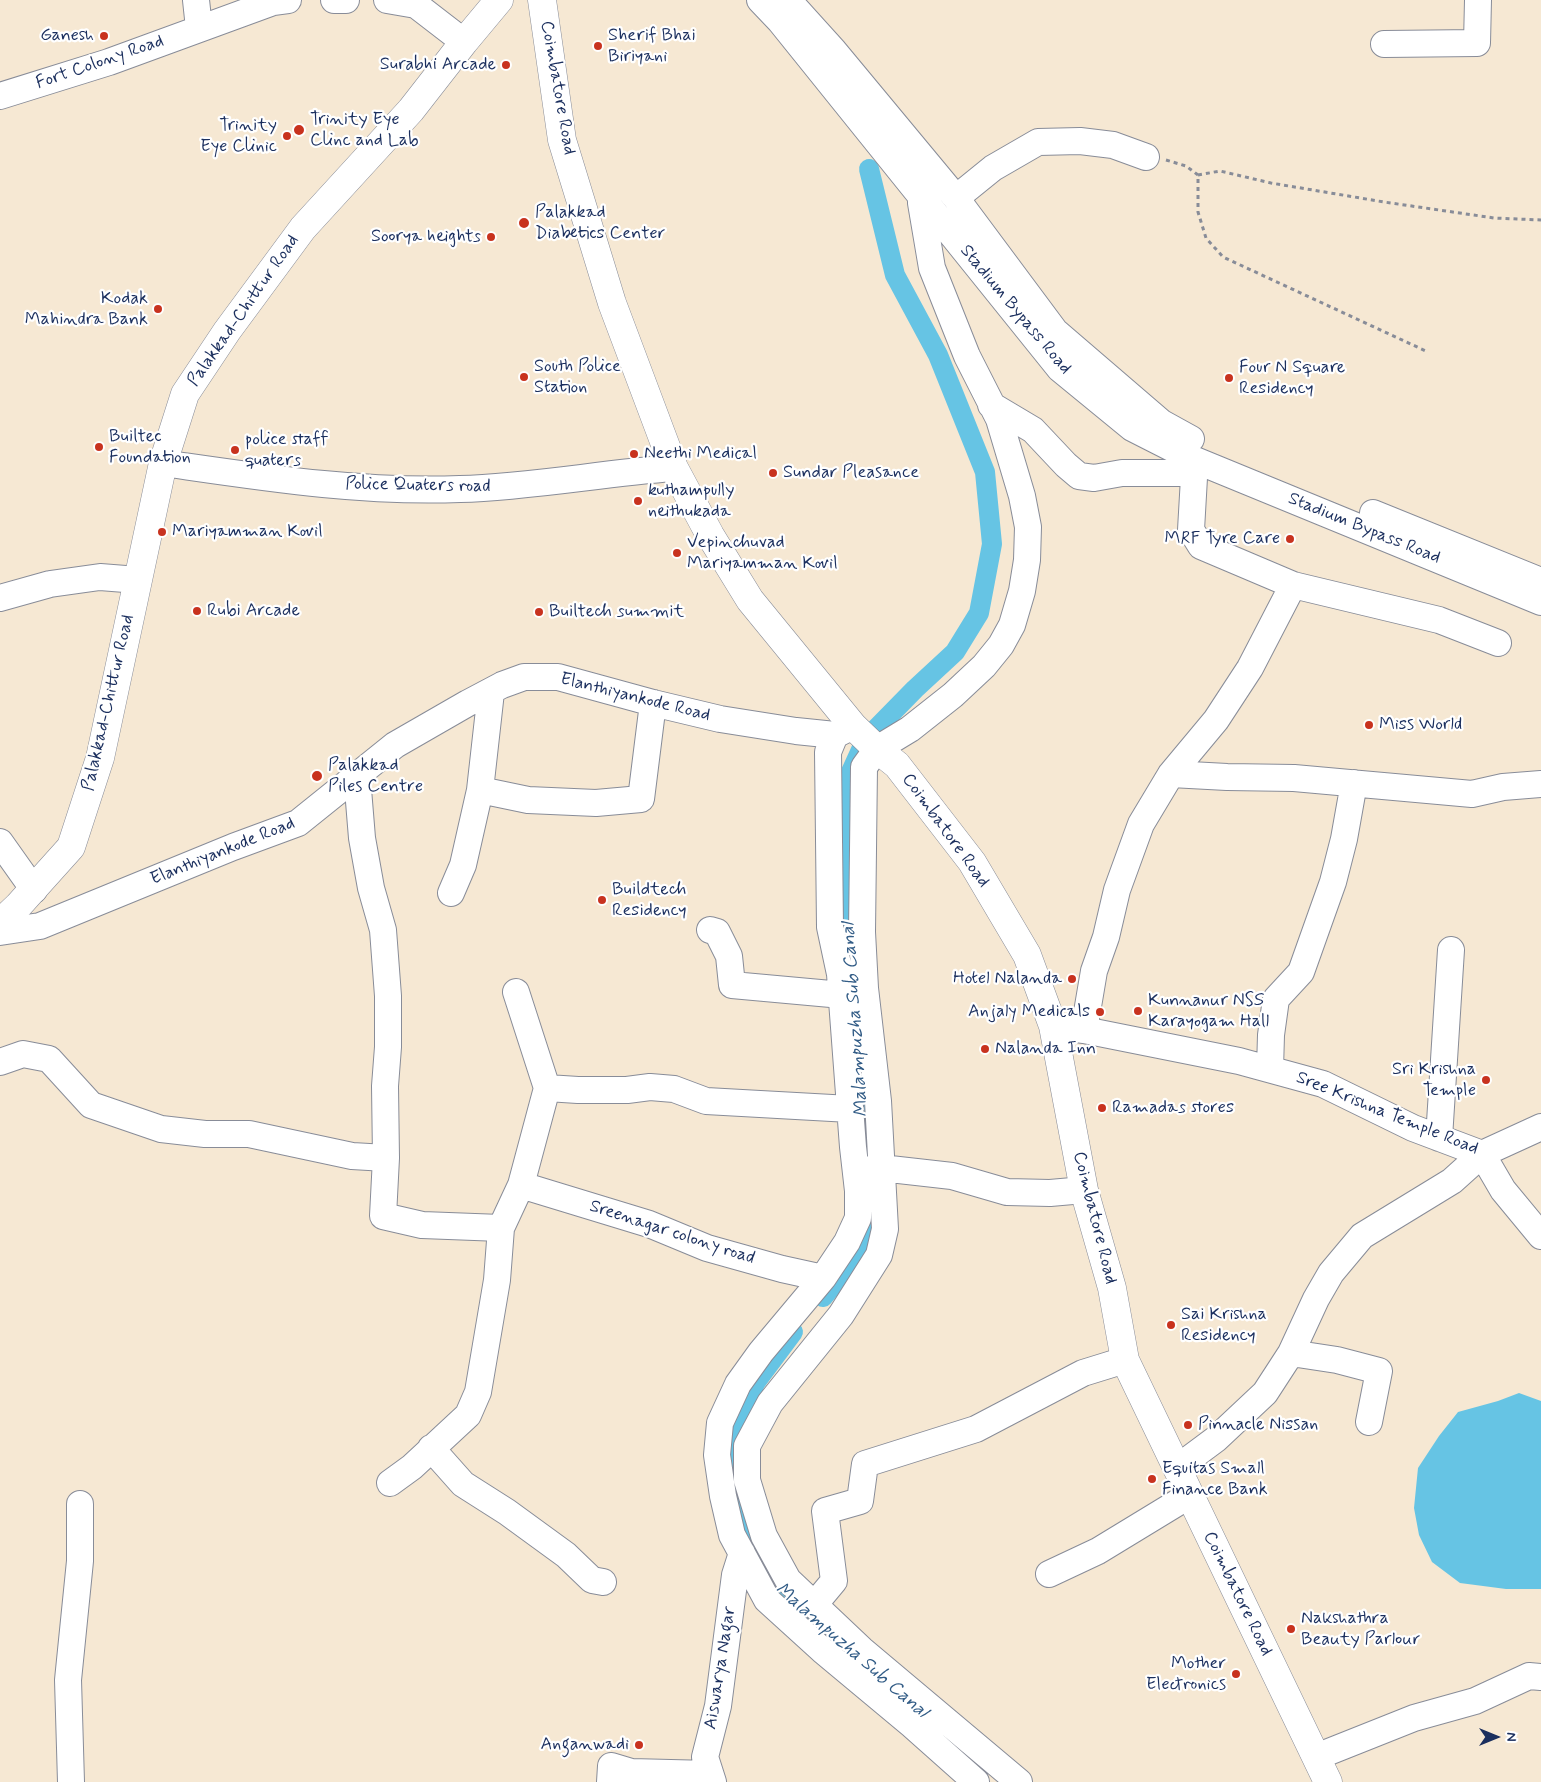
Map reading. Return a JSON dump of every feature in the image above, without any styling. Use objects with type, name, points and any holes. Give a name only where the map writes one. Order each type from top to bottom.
[{"type":"main road","name":"Palakkad-Chittur Road","points":[[0,923],[34,890],[71,847],[100,758],[163,463],[186,394],[227,331],[303,228],[411,110],[499,0]]},
{"type":"main road","name":"Coimbatore Road","points":[[542,0],[562,140],[612,303],[674,468],[710,535],[750,600],[844,730],[877,749],[897,765],[972,862],[1026,955],[1053,1026],[1084,1190],[1112,1288],[1125,1360],[1328,1782]]},
{"type":"street","points":[[196,0],[199,28]]},
{"type":"street","name":"Fort Colony Road","points":[[0,96],[109,62],[274,2],[288,0]]},
{"type":"street","points":[[334,0],[346,0]]},
{"type":"street","points":[[386,0],[416,5],[464,42]]},
{"type":"street","name":"Stadium Bypass Road","points":[[760,0],[780,21],[1060,369],[1132,428],[1195,466],[1541,602]]},
{"type":"street","name":"Stadium Bypass Road","points":[[788,0],[834,51],[956,198],[1054,331],[1162,423],[1196,442],[1541,581]]},
{"type":"street","points":[[1384,44],[1477,43],[1478,0]]},
{"type":"street","points":[[956,198],[993,168],[1038,142],[1080,141],[1113,145],[1146,157]]},
{"type":"street","points":[[919,155],[921,196],[932,268],[968,356],[1001,427],[1022,496],[1028,527],[1027,560],[1022,591],[1012,625],[1001,645],[984,666],[953,694],[910,729],[877,749],[864,767],[862,804],[862,932],[865,988],[878,1100],[885,1229],[879,1255],[841,1315],[770,1403],[747,1446],[747,1480],[764,1536],[788,1580],[862,1650],[1019,1782]]},
{"type":"street","points":[[991,404],[1033,430],[1079,476],[1094,478],[1122,473],[1195,466],[1191,530],[1201,546],[1293,585],[1439,620],[1498,644]]},
{"type":"street","name":"Police Quaters road","points":[[163,463],[314,484],[458,489],[520,486],[583,477],[674,468]]},
{"type":"street","points":[[0,598],[50,584],[91,578],[138,580]]},
{"type":"street","points":[[1084,1030],[1094,971],[1106,937],[1117,890],[1141,824],[1171,774],[1216,720],[1250,668],[1293,585]]},
{"type":"street","name":"Elanthiyankode Road","points":[[0,932],[40,926],[233,847],[298,823],[395,745],[468,702],[502,685],[524,677],[558,677],[720,719],[796,731],[844,730]]},
{"type":"street","points":[[451,893],[463,865],[480,790],[491,692]]},
{"type":"street","points":[[480,790],[528,800],[596,803],[641,799],[653,703]]},
{"type":"street","points":[[844,730],[828,752],[830,927],[840,974],[858,1191],[858,1218],[847,1242],[823,1278],[761,1352],[738,1384],[720,1423],[717,1456],[732,1536],[767,1600],[822,1650],[912,1725],[976,1782]]},
{"type":"street","points":[[1171,774],[1294,778],[1472,794],[1503,787],[1541,784]]},
{"type":"street","points":[[356,777],[362,838],[371,888],[383,930],[388,996],[388,1047],[385,1086],[386,1158],[383,1216],[422,1225],[501,1228]]},
{"type":"street","points":[[1270,1069],[1271,1035],[1276,999],[1301,972],[1333,882],[1344,839],[1354,782]]},
{"type":"street","points":[[0,842],[34,890]]},
{"type":"street","points":[[710,930],[717,932],[729,956],[732,985],[842,995]]},
{"type":"street","points":[[1439,1138],[1450,950]]},
{"type":"street","points":[[390,1482],[412,1467],[468,1415],[478,1392],[496,1280],[501,1228],[521,1184],[547,1088],[516,992]]},
{"type":"street","name":"Sree Krishna Temple Road","points":[[1053,1026],[1084,1030],[1239,1061],[1323,1084],[1413,1128],[1482,1154],[1541,1127]]},
{"type":"street","points":[[0,1062],[23,1054],[49,1059],[91,1105],[161,1130],[205,1134],[249,1134],[352,1156],[386,1158]]},
{"type":"street","points":[[547,1088],[627,1090],[650,1087],[674,1090],[706,1102],[850,1109]]},
{"type":"street","points":[[1177,1468],[1216,1439],[1264,1393],[1291,1353],[1316,1299],[1331,1273],[1362,1236],[1452,1181],[1482,1154],[1503,1190],[1541,1236]]},
{"type":"street","points":[[856,1172],[881,1168],[952,1176],[1007,1192],[1050,1193],[1084,1190]]},
{"type":"street","name":"Sreenagar colony road","points":[[521,1184],[649,1224],[707,1248],[782,1269],[823,1278]]},
{"type":"street","points":[[1291,1353],[1337,1360],[1379,1371],[1369,1422]]},
{"type":"street","points":[[814,1605],[834,1581],[825,1511],[860,1501],[865,1464],[976,1429],[1083,1373],[1125,1360]]},
{"type":"street","points":[[432,1448],[463,1484],[507,1512],[559,1550],[592,1580],[603,1582]]},
{"type":"street","points":[[1049,1574],[1098,1551],[1190,1495]]},
{"type":"street","points":[[71,1782],[68,1680],[80,1561],[80,1504]]},
{"type":"street","name":"Aiswarya Nagar","points":[[711,1778],[705,1757],[718,1706],[735,1576],[742,1553]]},
{"type":"street","points":[[1316,1757],[1414,1718],[1475,1701],[1529,1676],[1541,1677]]},
{"type":"street","points":[[610,1782],[611,1766],[631,1772],[711,1778]]},
{"type":"path","points":[[1146,157],[1171,161],[1186,166],[1198,175],[1220,171],[1271,183],[1384,202],[1494,218],[1541,220]]},
{"type":"path","points":[[1198,175],[1198,212],[1206,238],[1223,257],[1428,352]]},
{"type":"water","points":[[1519,1393],[1541,1401],[1541,1589],[1506,1589],[1460,1583],[1432,1562],[1419,1535],[1414,1508],[1418,1468],[1439,1436],[1458,1412]]},
{"type":"waterway","name":"Malampuzha Sub Canal","points":[[851,957],[845,837],[846,783],[866,739],[915,689],[955,652],[979,613],[992,544],[985,472],[938,355],[895,275],[869,169]]},
{"type":"waterway","name":"Malampuzha Sub Canal","points":[[860,1073],[869,1171]]},
{"type":"waterway","name":"Malampuzha Sub Canal","points":[[823,1297],[847,1268],[857,1252],[867,1224]]},
{"type":"waterway","name":"Malampuzha Sub Canal","points":[[793,1332],[755,1383],[729,1455],[737,1503],[763,1575],[792,1606],[852,1657]]},
{"type":"place","name":"Ganesh","points":[[104,36]]},
{"type":"place","name":"Sherif Bhai Biriyani","points":[[598,46]]},
{"type":"place","name":"Surabhi Arcade","points":[[506,65]]},
{"type":"place","name":"Trinity Eye Clinc and Lab","points":[[299,130]]},
{"type":"place","name":"Trinity Eye Clinic","points":[[287,136]]},
{"type":"place","name":"Palakkad Diabetics Center","points":[[524,223]]},
{"type":"place","name":"Soorya heights","points":[[491,237]]},
{"type":"place","name":"Kodak Mahindra Bank","points":[[158,309]]},
{"type":"place","name":"South Police Station","points":[[524,377]]},
{"type":"place","name":"Four N Square Residency","points":[[1229,378]]},
{"type":"place","name":"Builtec Foundation","points":[[99,447]]},
{"type":"place","name":"police staff quaters","points":[[235,450]]},
{"type":"place","name":"Neethi Medical","points":[[634,454]]},
{"type":"place","name":"Sundar Pleasance","points":[[773,473]]},
{"type":"place","name":"kuthampully neithukada","points":[[638,501]]},
{"type":"place","name":"Mariyamman Kovil","points":[[162,532]]},
{"type":"place","name":"MRF Tyre Care","points":[[1290,539]]},
{"type":"place","name":"Vepinchuvad Mariyamman Kovil","points":[[677,553]]},
{"type":"place","name":"Rubi Arcade","points":[[197,611]]},
{"type":"place","name":"Builtech summit","points":[[539,612]]},
{"type":"place","name":"Miss World","points":[[1369,725]]},
{"type":"place","name":"Palakkad Piles Centre","points":[[317,776]]},
{"type":"place","name":"Buildtech Residency","points":[[602,900]]},
{"type":"place","name":"Hotel Nalanda","points":[[1072,979]]},
{"type":"place","name":"Kunnanur NSS Karayogam Hall","points":[[1138,1011]]},
{"type":"place","name":"Anjaly Medicals","points":[[1100,1012]]},
{"type":"place","name":"Nalanda Inn","points":[[985,1049]]},
{"type":"place","name":"Sri Krishna Temple","points":[[1486,1080]]},
{"type":"place","name":"Ramadas stores","points":[[1102,1108]]},
{"type":"place","name":"Sai Krishna Residency","points":[[1171,1325]]},
{"type":"place","name":"Pinnacle Nissan","points":[[1188,1425]]},
{"type":"place","name":"Equitas Small Finance Bank","points":[[1152,1479]]},
{"type":"place","name":"Nakshathra Beauty Parlour","points":[[1291,1629]]},
{"type":"place","name":"Mother Electronics","points":[[1236,1674]]},
{"type":"place","name":"Anganwadi","points":[[639,1745]]}]
